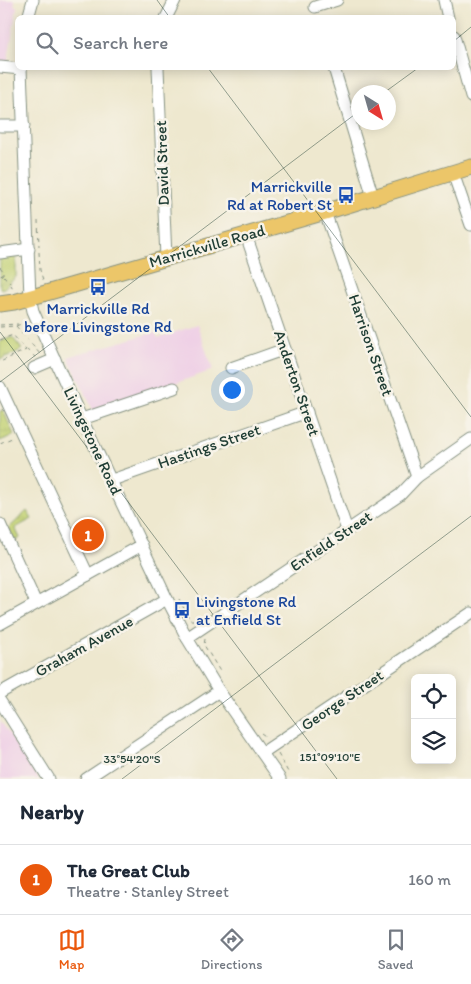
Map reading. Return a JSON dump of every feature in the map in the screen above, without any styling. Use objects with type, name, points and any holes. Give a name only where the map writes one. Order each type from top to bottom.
[{"type":"main road","name":"Marrickville Road","points":[[0,304],[246,235],[471,167]]},
{"type":"street","points":[[29,15],[33,0]]},
{"type":"street","points":[[168,15],[175,0]]},
{"type":"street","points":[[315,8],[337,0]]},
{"type":"street","points":[[444,0],[447,15]]},
{"type":"street","points":[[456,42],[469,81],[471,97]]},
{"type":"street","points":[[0,67],[15,68]]},
{"type":"street","name":"Livingstone Road","points":[[21,70],[30,297],[49,359],[82,419],[187,638],[219,691],[262,753],[284,775]]},
{"type":"street","name":"David Street","points":[[158,70],[166,258]]},
{"type":"street","points":[[335,70],[373,196]]},
{"type":"street","points":[[0,126],[24,126]]},
{"type":"street","points":[[453,172],[471,225]]},
{"type":"street","name":"Harrison Street","points":[[325,212],[417,477]]},
{"type":"street","name":"Anderton Street","points":[[246,235],[347,530]]},
{"type":"street","points":[[0,253],[28,249]]},
{"type":"street","points":[[231,368],[285,349]]},
{"type":"street","points":[[34,368],[49,359]]},
{"type":"street","points":[[0,386],[88,575]]},
{"type":"street","points":[[82,419],[174,388]]},
{"type":"street","name":"Hastings Street","points":[[112,480],[307,412]]},
{"type":"street","name":"Enfield Street","points":[[187,638],[400,495],[417,477],[471,440]]},
{"type":"street","points":[[0,524],[36,603]]},
{"type":"street","points":[[0,624],[142,545]]},
{"type":"street","name":"Graham Avenue","points":[[0,693],[167,599]]},
{"type":"street","name":"George Street","points":[[262,753],[471,612]]},
{"type":"street","points":[[86,779],[219,691]]},
{"type":"street","points":[[0,701],[49,779]]},
{"type":"path","points":[[38,221],[40,270],[44,282]]},
{"type":"path","points":[[0,268],[4,271],[3,275],[15,290]]},
{"type":"path","points":[[0,327],[26,322]]},
{"type":"path","points":[[0,327],[17,323],[27,341],[49,359]]},
{"type":"path","points":[[0,340],[13,335],[22,343],[26,350],[0,362]]},
{"type":"path","points":[[0,443],[21,433]]},
{"type":"path","points":[[181,600],[190,620],[196,620]]},
{"type":"path","points":[[205,639],[204,645],[220,670]]},
{"type":"path","points":[[277,752],[284,775]]},
{"type":"shaded area","points":[[0,0],[15,0],[14,6],[17,6],[6,72],[0,71]]},
{"type":"shaded area","points":[[197,325],[213,370],[94,412],[68,357],[155,332],[158,338]]},
{"type":"shaded area","points":[[0,720],[39,779],[0,779]]},
{"type":"green space","points":[[16,255],[16,277],[4,288],[0,289],[0,258]]},
{"type":"green space","points":[[12,337],[21,350],[0,360],[0,342]]},
{"type":"green space","points":[[3,410],[14,435],[0,441],[0,411]]},
{"type":"green space","points":[[27,511],[32,519],[15,528],[20,538],[15,541],[9,528]]},
{"type":"place","name":"Marrickville Rd at Robert St","points":[[346,195]]},
{"type":"place","name":"Marrickville Rd before Livingstone Rd","points":[[98,287]]},
{"type":"place","name":"The Great Club","points":[[88,535]]},
{"type":"place","name":"Livingstone Rd at Enfield St","points":[[182,610]]}]
